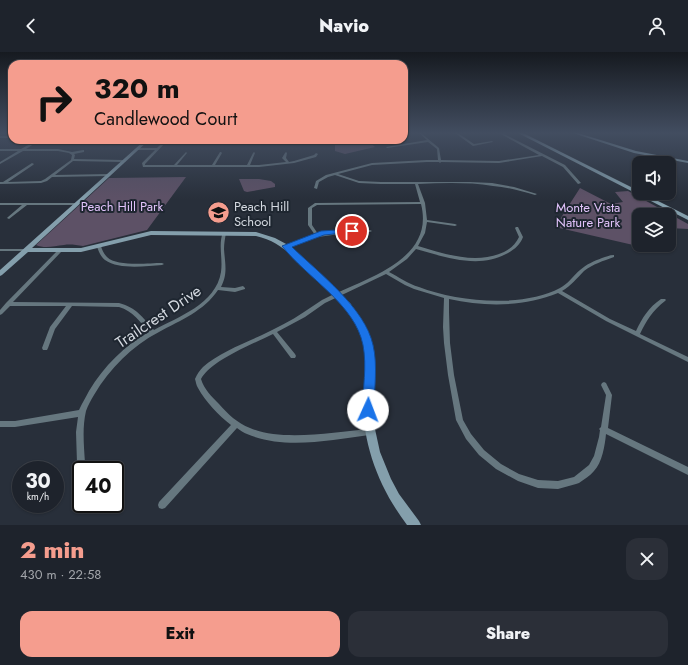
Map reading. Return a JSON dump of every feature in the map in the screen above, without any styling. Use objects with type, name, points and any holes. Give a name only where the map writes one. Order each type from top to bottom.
[{"type":"street","points":[[0,163],[13,155]]},
{"type":"street","points":[[2,183],[41,182],[52,176],[72,160],[74,155]]},
{"type":"street","points":[[0,274],[130,155]]},
{"type":"street","points":[[152,155],[143,165],[248,166],[288,163],[315,155]]},
{"type":"street","points":[[175,166],[184,155]]},
{"type":"street","points":[[213,166],[220,155]]},
{"type":"street","points":[[248,166],[253,155]]},
{"type":"street","points":[[285,155],[284,158],[288,163]]},
{"type":"street","points":[[439,155],[440,162]]},
{"type":"street","points":[[316,188],[316,184],[319,180],[372,164],[499,162],[536,155]]},
{"type":"street","points":[[544,155],[564,166],[579,183]]},
{"type":"street","points":[[564,155],[688,217]]},
{"type":"street","points":[[568,155],[632,187]]},
{"type":"street","points":[[651,155],[688,162]]},
{"type":"street","points":[[72,160],[124,161]]},
{"type":"street","points":[[2,183],[32,164]]},
{"type":"street","points":[[336,174],[359,182],[486,184],[535,194]]},
{"type":"street","points":[[52,176],[108,176]]},
{"type":"street","points":[[369,432],[290,439],[256,434],[236,424],[212,401],[198,382],[201,373],[227,355],[299,318],[323,302],[386,272],[398,263],[415,247],[423,232],[425,221],[423,203],[416,183]]},
{"type":"street","points":[[656,200],[688,217]]},
{"type":"street","points":[[317,235],[309,222],[310,208],[316,204],[423,203]]},
{"type":"street","points":[[0,204],[77,204]]},
{"type":"street","points":[[9,218],[26,204]]},
{"type":"street","points":[[425,221],[455,225]]},
{"type":"street","points":[[415,247],[457,258],[492,258],[506,253],[517,244],[521,237],[517,228]]},
{"type":"street","points":[[286,246],[317,235],[337,231],[370,231]]},
{"type":"street","points":[[352,231],[352,240]]},
{"type":"street","points":[[0,250],[75,251],[100,247],[151,233],[224,233],[265,235],[286,246],[337,296],[359,321],[368,344],[370,357],[368,402],[369,432],[378,464],[385,480],[410,523]]},
{"type":"street","name":"Trailcrest Drive","points":[[82,413],[95,386],[114,361],[128,349],[153,333],[190,313],[208,300],[217,288],[225,270],[222,247],[224,233]]},
{"type":"street","points":[[100,247],[106,259],[117,263],[162,264]]},
{"type":"street","points":[[0,313],[60,251]]},
{"type":"street","points":[[386,272],[412,287],[447,297],[518,302],[535,300],[558,291],[571,283],[587,266],[612,256]]},
{"type":"street","points":[[217,288],[235,290],[243,288]]},
{"type":"street","points":[[558,291],[590,311],[688,360]]},
{"type":"street","points":[[447,297],[445,316],[447,335],[460,420],[464,432],[473,444],[491,462],[506,472],[526,480],[542,484],[570,484],[582,478],[593,466],[597,457],[609,395],[604,385]]},
{"type":"street","points":[[637,335],[648,314],[663,300]]},
{"type":"street","points":[[8,304],[108,304],[125,307],[139,315],[153,333]]},
{"type":"street","points":[[45,348],[52,328],[71,304]]},
{"type":"street","points":[[273,331],[293,356]]},
{"type":"street","points":[[0,424],[14,424],[82,413],[81,461]]},
{"type":"street","points":[[162,505],[236,424]]},
{"type":"street","points":[[603,430],[688,471]]},
{"type":"green space","name":"Peach Hill Park","points":[[186,177],[147,230],[83,246],[69,245],[46,247],[36,245],[109,178]]},
{"type":"green space","points":[[239,179],[259,179],[271,181],[275,184],[275,187],[247,192],[244,191]]},
{"type":"green space","name":"Monte Vista Nature Park","points":[[580,188],[611,204],[623,202],[615,192],[628,191],[632,193],[632,200],[644,200],[659,208],[632,208],[632,245],[555,227]]},
{"type":"green space","name":"Monte Vista Nature Park","points":[[676,217],[688,224],[688,229],[676,228]]},
{"type":"place","name":"Peach Hill School","points":[[219,213]]},
{"type":"route","points":[[352,231],[323,233],[286,246],[344,303],[359,321],[364,331],[370,357],[368,410]]}]
